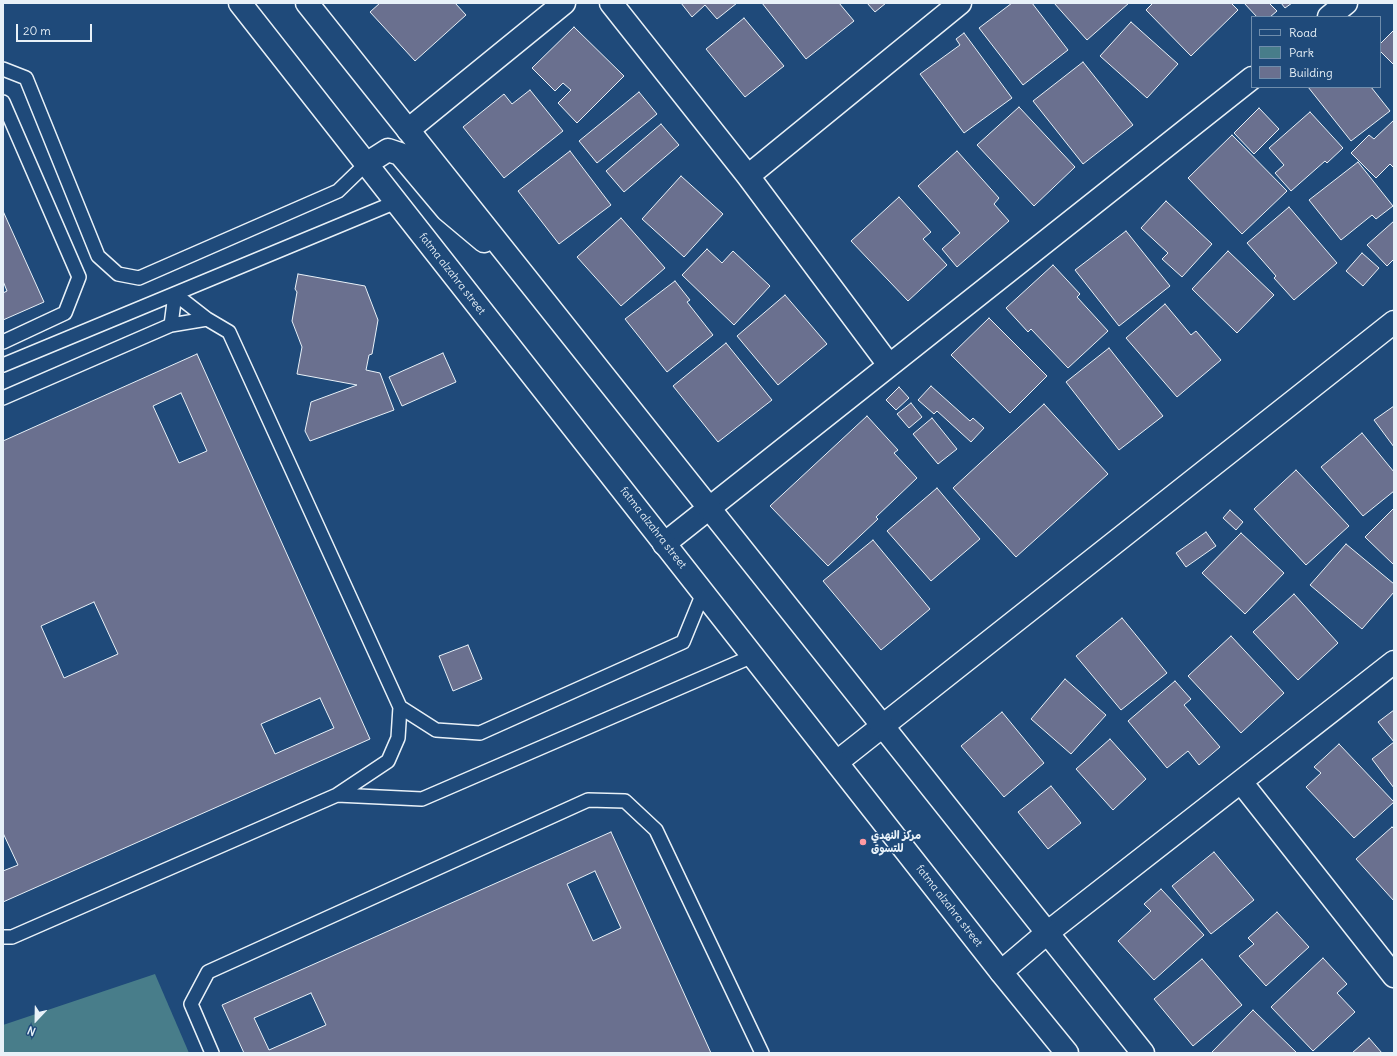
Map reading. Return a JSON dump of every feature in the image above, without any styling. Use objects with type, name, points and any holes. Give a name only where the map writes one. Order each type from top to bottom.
[{"type":"street","name":"fatma alzahra street","points":[[240,3],[1001,972],[1067,1053]]},
{"type":"street","points":[[307,3],[1143,1053]]},
{"type":"street","points":[[408,130],[564,3]]},
{"type":"street","points":[[611,3],[748,176],[889,365]]},
{"type":"street","points":[[748,176],[960,3]]},
{"type":"street","points":[[1330,16],[1346,3]]},
{"type":"street","points":[[664,544],[1251,79]]},
{"type":"street","points":[[366,164],[388,150],[400,154],[447,210],[523,274]]},
{"type":"street","points":[[837,762],[1394,322]]},
{"type":"street","points":[[1001,972],[1047,933],[1394,662]]},
{"type":"street","points":[[1241,782],[1394,976]]},
{"type":"lane","points":[[3,69],[26,78],[98,256],[118,274],[139,278],[338,191],[366,164]]},
{"type":"lane","points":[[3,102],[79,277],[65,313],[3,342]]},
{"type":"lane","points":[[3,365],[396,202]]},
{"type":"lane","points":[[3,937],[12,937],[20,934],[337,795],[388,761],[398,738],[400,707],[229,332],[207,319],[175,294],[171,325]]},
{"type":"lane","points":[[3,398],[171,325],[207,319]]},
{"type":"lane","points":[[400,707],[436,730],[480,733],[683,642],[703,593]]},
{"type":"lane","points":[[337,795],[422,799],[753,656]]},
{"type":"lane","points":[[212,1053],[191,1004],[208,972],[588,800],[625,801],[656,830],[762,1053]]},
{"type":"green space","points":[[155,974],[189,1053],[3,1053],[3,1025]]},
{"type":"building","points":[[380,3],[455,3],[466,15],[415,61],[370,12]]},
{"type":"building","points":[[681,3],[737,3],[717,19],[705,5],[692,17]]},
{"type":"building","points":[[762,3],[839,3],[854,21],[806,59]]},
{"type":"building","points":[[867,3],[886,3],[875,12]]},
{"type":"building","points":[[1012,3],[1032,3],[1068,50],[1023,85],[979,28]]},
{"type":"building","points":[[1054,3],[1129,3],[1087,40]]},
{"type":"building","points":[[1153,3],[1231,3],[1238,10],[1191,56],[1146,10]]},
{"type":"building","points":[[1244,3],[1269,3],[1277,11],[1271,16],[1256,16]]},
{"type":"building","points":[[1281,3],[1292,3],[1285,8]]},
{"type":"building","points":[[744,18],[784,66],[745,97],[706,49]]},
{"type":"building","points":[[1131,22],[1178,64],[1147,98],[1100,56]]},
{"type":"building","points":[[574,27],[624,76],[577,123],[558,103],[571,90],[563,83],[555,91],[532,68]]},
{"type":"building","points":[[1394,30],[1394,65],[1381,52],[1381,43]]},
{"type":"building","points":[[964,33],[1012,98],[964,133],[920,74],[960,45],[956,39]]},
{"type":"building","points":[[1083,62],[1133,125],[1083,164],[1033,101]]},
{"type":"building","points":[[1309,88],[1372,88],[1390,111],[1351,141]]},
{"type":"building","points":[[530,90],[563,131],[504,178],[463,127],[504,94],[512,104]]},
{"type":"building","points":[[639,92],[657,114],[597,163],[579,141]]},
{"type":"building","points":[[1019,107],[1075,167],[1034,206],[977,145]]},
{"type":"building","points":[[1259,108],[1279,129],[1254,154],[1234,133]]},
{"type":"building","points":[[1310,112],[1343,148],[1327,163],[1325,161],[1291,191],[1275,173],[1284,165],[1269,148]]},
{"type":"building","points":[[1394,120],[1394,168],[1390,164],[1376,178],[1351,153],[1369,135],[1374,139]]},
{"type":"building","points":[[661,124],[679,145],[624,192],[606,171]]},
{"type":"building","points":[[1232,135],[1287,191],[1242,234],[1188,178]]},
{"type":"building","points":[[570,151],[611,205],[559,244],[518,191]]},
{"type":"building","points":[[957,151],[999,198],[994,204],[1009,221],[957,267],[942,249],[960,233],[918,186]]},
{"type":"building","points":[[1358,162],[1393,206],[1376,219],[1372,215],[1341,240],[1309,200]]},
{"type":"building","points":[[681,176],[723,214],[684,257],[642,219]]},
{"type":"building","points":[[899,197],[931,232],[923,239],[947,265],[908,301],[851,241]]},
{"type":"building","points":[[1166,201],[1212,244],[1182,277],[1162,259],[1168,253],[1141,228]]},
{"type":"building","points":[[1289,207],[1337,263],[1294,300],[1274,278],[1276,276],[1247,243]]},
{"type":"building","points":[[3,211],[44,302],[3,320],[3,293],[7,291],[3,281]]},
{"type":"building","points":[[621,218],[665,268],[621,306],[577,257]]},
{"type":"building","points":[[1394,221],[1394,259],[1387,266],[1367,245]]},
{"type":"building","points":[[1126,231],[1170,286],[1119,326],[1075,270]]},
{"type":"building","points":[[707,249],[722,263],[733,251],[770,286],[734,325],[682,275]]},
{"type":"building","points":[[1228,251],[1274,295],[1237,333],[1192,289]]},
{"type":"building","points":[[1362,253],[1379,268],[1363,286],[1346,271]]},
{"type":"building","points":[[1053,265],[1080,294],[1077,297],[1108,331],[1068,368],[1031,329],[1028,332],[1006,308]]},
{"type":"building","points":[[298,274],[365,286],[378,320],[372,354],[369,355],[366,370],[380,373],[394,410],[310,441],[305,431],[311,402],[357,385],[297,374],[302,347],[292,321],[297,292],[295,289]]},
{"type":"building","points":[[675,281],[690,300],[687,302],[713,335],[667,372],[625,319]]},
{"type":"building","points":[[785,295],[827,344],[778,385],[737,336]]},
{"type":"building","points":[[1165,304],[1191,335],[1196,331],[1221,360],[1177,397],[1126,338]]},
{"type":"building","points":[[989,318],[1047,376],[1010,413],[951,355]]},
{"type":"building","points":[[726,343],[772,400],[718,442],[673,386]]},
{"type":"building","points":[[1109,348],[1163,416],[1119,450],[1066,382]]},
{"type":"building","points":[[443,353],[456,382],[402,406],[389,377]]},
{"type":"building","points":[[197,354],[370,739],[3,902],[3,871],[18,865],[3,833],[3,441]],"holes":[[[181,393],[207,451],[179,463],[153,406]],[[94,602],[118,654],[64,678],[41,626]],[[320,698],[334,728],[275,754],[261,724]]]},
{"type":"building","points":[[931,386],[970,421],[973,418],[984,428],[971,442],[937,411],[934,414],[918,400]]},
{"type":"building","points":[[899,387],[909,398],[896,410],[886,400]]},
{"type":"building","points":[[911,403],[922,417],[909,428],[897,414]]},
{"type":"building","points":[[1044,404],[1108,474],[1016,557],[953,488]]},
{"type":"building","points":[[1394,406],[1394,447],[1374,420]]},
{"type":"building","points":[[867,416],[898,450],[894,453],[917,478],[876,517],[878,519],[828,566],[770,506]]},
{"type":"building","points":[[932,418],[957,449],[938,464],[913,434]]},
{"type":"building","points":[[1362,433],[1394,472],[1394,491],[1363,516],[1321,467]]},
{"type":"building","points":[[1296,470],[1349,526],[1306,565],[1254,509]]},
{"type":"building","points":[[937,488],[980,539],[931,581],[887,531]]},
{"type":"building","points":[[1394,508],[1394,565],[1365,537]]},
{"type":"building","points":[[1230,510],[1243,522],[1236,530],[1223,518]]},
{"type":"building","points":[[1206,532],[1216,546],[1186,567],[1176,553]]},
{"type":"building","points":[[1241,533],[1284,573],[1245,614],[1202,573]]},
{"type":"building","points":[[873,540],[930,609],[881,650],[823,581]]},
{"type":"building","points":[[1346,544],[1394,584],[1394,592],[1362,629],[1310,585]]},
{"type":"building","points":[[1294,594],[1338,643],[1298,680],[1253,632]]},
{"type":"building","points":[[1122,618],[1167,673],[1121,710],[1076,656]]},
{"type":"building","points":[[1231,636],[1284,693],[1241,733],[1188,676]]},
{"type":"building","points":[[468,645],[482,679],[453,691],[439,656]]},
{"type":"building","points":[[1065,679],[1106,715],[1071,754],[1031,719]]},
{"type":"building","points":[[1175,681],[1191,699],[1184,705],[1220,747],[1199,765],[1188,751],[1167,768],[1128,721]]},
{"type":"building","points":[[1394,710],[1394,742],[1378,722]]},
{"type":"building","points":[[1002,712],[1044,763],[1004,797],[961,746]]},
{"type":"building","points":[[1110,739],[1146,779],[1113,810],[1076,769]]},
{"type":"building","points":[[1394,742],[1394,788],[1372,759]]},
{"type":"building","points":[[1339,744],[1394,802],[1354,838],[1306,787],[1321,773],[1314,767]]},
{"type":"building","points":[[1051,786],[1081,823],[1048,849],[1018,812]]},
{"type":"building","points":[[1392,827],[1394,829],[1394,901],[1356,859]]},
{"type":"building","points":[[611,832],[711,1053],[244,1053],[222,1005]],"holes":[[[595,871],[621,928],[593,941],[567,884]],[[311,993],[326,1025],[269,1050],[254,1018]]]},
{"type":"building","points":[[1214,852],[1254,900],[1211,934],[1172,886]]},
{"type":"building","points":[[1161,889],[1204,935],[1154,980],[1118,941],[1151,911],[1144,904]]},
{"type":"building","points":[[1277,912],[1309,947],[1266,986],[1239,956],[1254,944],[1248,938]]},
{"type":"building","points":[[1323,958],[1347,984],[1337,993],[1355,1012],[1313,1051],[1271,1007]]},
{"type":"building","points":[[1202,959],[1242,1005],[1193,1046],[1154,999]]},
{"type":"building","points":[[1253,1010],[1297,1053],[1211,1053]]},
{"type":"building","points":[[1369,1038],[1382,1053],[1352,1053]]},
{"type":"place","name":"مركز النهدي للتسوق","points":[[863,842]]}]
